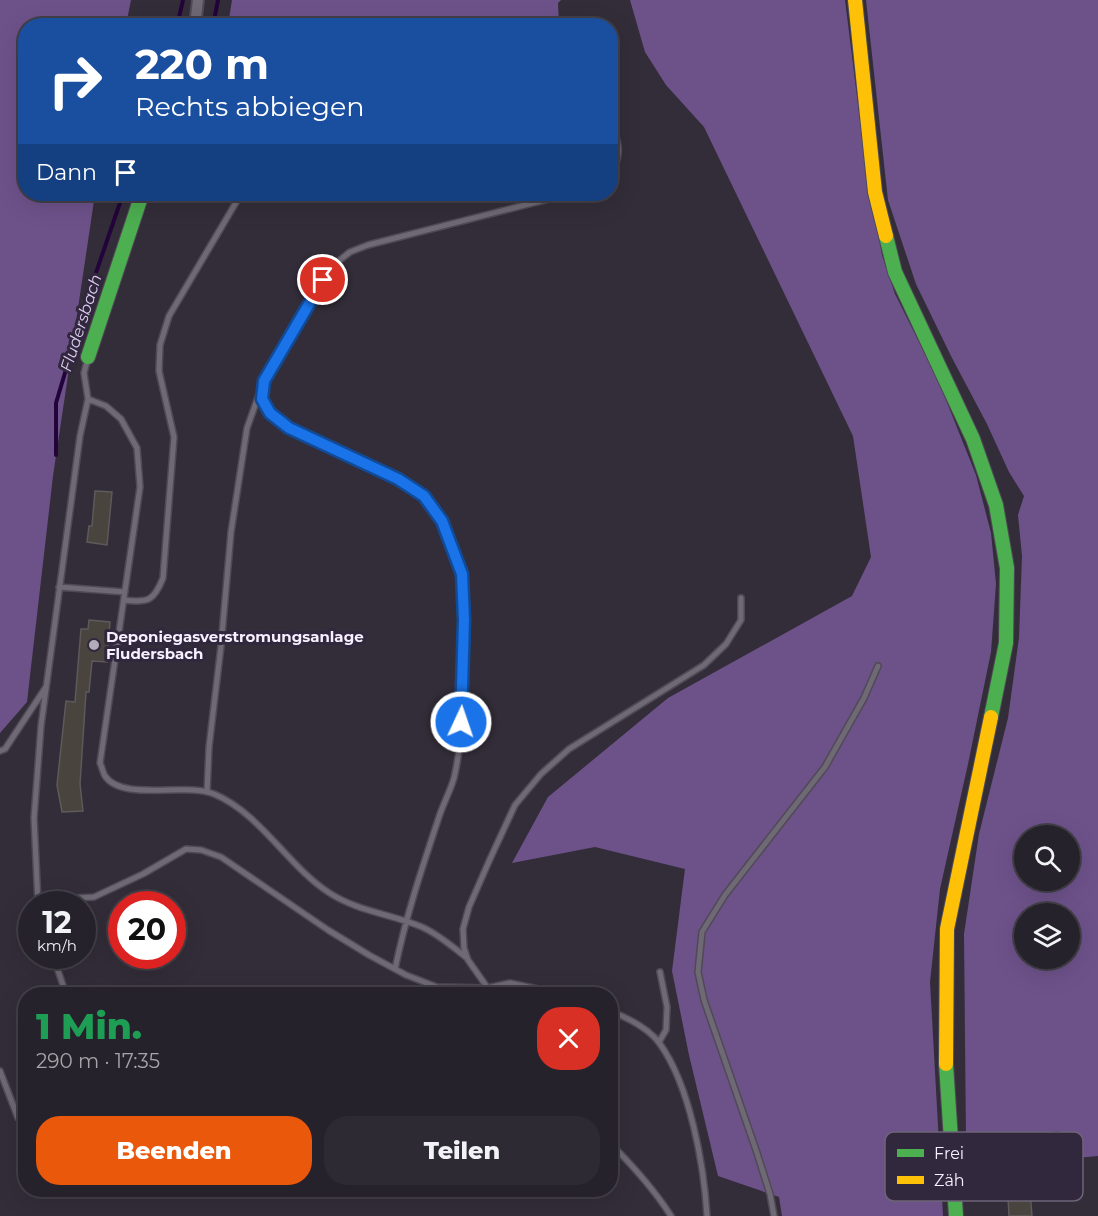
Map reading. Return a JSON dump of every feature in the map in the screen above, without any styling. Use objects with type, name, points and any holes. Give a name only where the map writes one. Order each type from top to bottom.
[{"type":"main road","points":[[855,0],[875,192],[895,272],[973,439],[996,506],[1007,568],[1006,643],[947,929],[946,1058],[951,1132]]},
{"type":"main road","points":[[88,357],[140,201]]},
{"type":"main road","points":[[955,1201],[956,1216]]},
{"type":"street","points":[[196,18],[198,0]]},
{"type":"lane","points":[[618,137],[618,161]]},
{"type":"lane","points":[[124,600],[140,602],[150,599],[158,592],[163,578],[174,437],[159,371],[160,345],[169,316],[237,201]]},
{"type":"lane","points":[[207,792],[209,747],[221,646],[226,578],[241,461],[247,428],[264,381],[323,280],[336,263],[350,252],[368,244],[540,201]]},
{"type":"lane","points":[[37,891],[34,818],[59,587],[80,436],[88,399],[84,374],[88,357]]},
{"type":"lane","points":[[264,381],[262,399],[270,413],[289,428],[398,479],[424,496],[442,521],[462,574],[463,685],[460,741],[454,779],[440,812],[405,921],[395,969]]},
{"type":"lane","points":[[88,399],[106,406],[121,419],[137,448],[140,487],[100,764],[105,776],[125,789],[198,789],[216,795],[255,823],[328,893],[348,903],[425,928],[467,958]]},
{"type":"lane","points":[[59,587],[125,592]]},
{"type":"lane","points":[[486,987],[467,958],[463,929],[470,907],[515,805],[541,774],[569,748],[704,665],[726,644],[741,620],[741,598]]},
{"type":"lane","points":[[774,1216],[770,1194],[756,1150],[704,1000],[698,972],[702,932],[725,895],[825,766],[864,698],[878,666]]},
{"type":"lane","points":[[0,751],[4,749],[47,686]]},
{"type":"lane","points":[[96,896],[143,874],[186,849],[201,850],[221,857],[328,930],[395,969],[437,987]]},
{"type":"lane","points":[[57,969],[64,987]]},
{"type":"lane","points":[[659,1042],[666,1030],[667,1007],[660,972]]},
{"type":"lane","points":[[492,987],[510,983],[529,987]]},
{"type":"lane","points":[[618,1015],[640,1026],[659,1042],[675,1071],[690,1115],[700,1160],[707,1216]]},
{"type":"lane","points":[[0,1071],[18,1118]]},
{"type":"lane","points":[[618,1151],[658,1195],[671,1216]]},
{"type":"shaded area","points":[[0,0],[131,0],[127,18],[18,18],[18,201],[94,201],[53,476],[27,702],[0,733]]},
{"type":"shaded area","points":[[232,0],[561,0],[558,3],[559,18],[229,18]]},
{"type":"shaded area","points":[[630,0],[845,0],[864,153],[882,255],[895,294],[938,380],[976,475],[991,533],[996,584],[991,652],[940,889],[930,982],[938,1132],[885,1132],[885,1201],[942,1201],[943,1216],[782,1216],[779,1197],[718,1176],[689,1055],[672,971],[685,869],[595,847],[512,863],[548,797],[668,698],[852,596],[871,557],[853,436],[704,127],[666,85],[645,52]]},
{"type":"shaded area","points":[[866,0],[1098,0],[1098,1156],[1083,1157],[1083,1132],[966,1132],[964,934],[979,834],[1008,718],[1019,638],[1022,556],[1018,515],[1024,496],[1009,472],[916,284],[888,200]]},
{"type":"building","points":[[95,491],[112,492],[107,545],[87,542],[89,526],[92,526]]},
{"type":"building","points":[[89,620],[110,622],[107,662],[92,661],[89,692],[86,692],[80,784],[83,811],[62,812],[57,785],[66,701],[75,702],[81,629],[88,629]]},
{"type":"building","points":[[1008,1201],[1031,1201],[1032,1216],[1009,1216]]},
{"type":"waterway","name":"Fludersbach","points":[[179,18],[183,0]]},
{"type":"waterway","points":[[215,18],[218,0]]},
{"type":"waterway","name":"Fludersbach","points":[[56,455],[56,403],[88,296],[121,201]]},
{"type":"traffic: fast","points":[[88,357],[140,201]]},
{"type":"traffic: fast","points":[[886,236],[895,272],[973,439],[996,505],[1007,568],[1006,643],[991,717]]},
{"type":"traffic: fast","points":[[946,1064],[950,1132]]},
{"type":"traffic: fast","points":[[955,1201],[956,1216]]},
{"type":"traffic: slow","points":[[855,0],[875,192],[886,236]]},
{"type":"traffic: slow","points":[[946,1064],[947,929],[991,717]]},
{"type":"place","name":"Deponiegasverstromungsanlage Fludersbach","points":[[94,645]]},
{"type":"route","points":[[323,280],[264,381],[262,399],[270,413],[289,428],[398,479],[424,496],[442,521],[462,574],[464,620],[461,722]]}]
